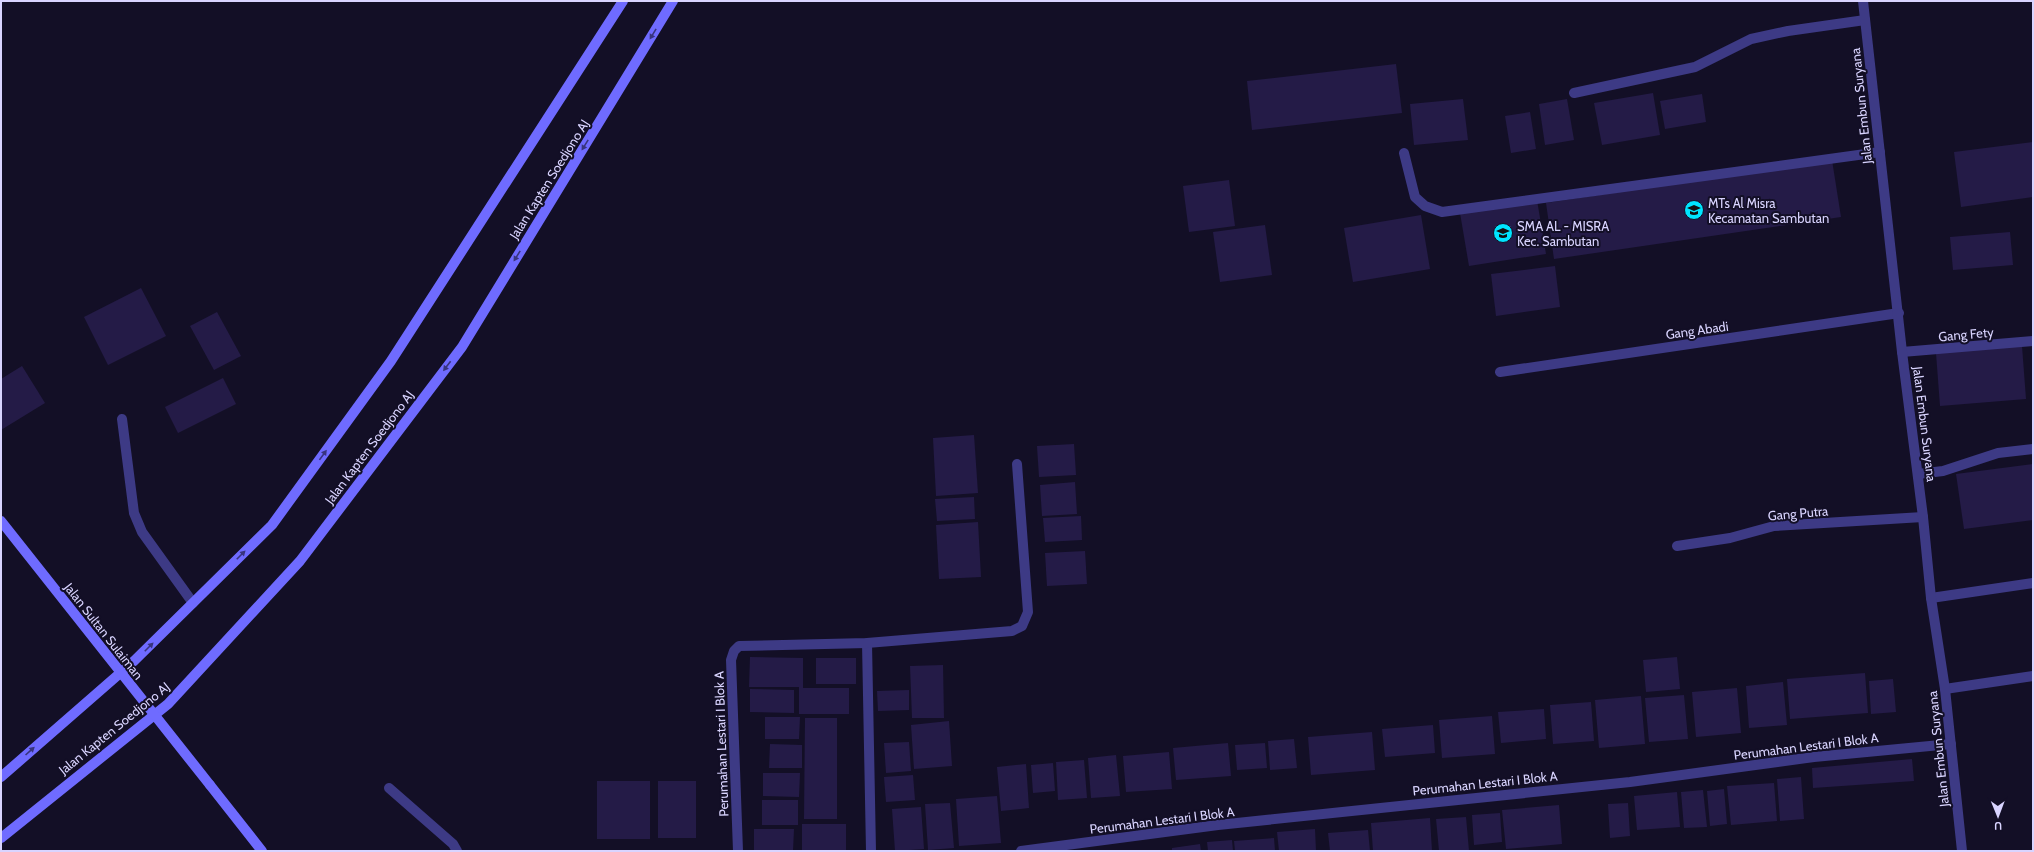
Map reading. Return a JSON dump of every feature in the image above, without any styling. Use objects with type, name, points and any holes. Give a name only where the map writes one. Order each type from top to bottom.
[{"type":"main road","points":[[1,777],[134,662],[272,525],[391,361],[623,1]]},
{"type":"main road","name":"Jalan Kapten Soedjono AJ","points":[[1,838],[168,704],[300,560],[462,347],[673,1]]},
{"type":"main road","name":"Jalan Sultan Sulaiman","points":[[1,520],[262,851]]},
{"type":"street","name":"Jalan Embun Suryana","points":[[1863,1],[1899,313],[1902,352],[1918,474],[1931,598],[1945,689],[1962,851]]},
{"type":"street","points":[[1574,93],[1695,67],[1751,40],[1788,31],[1865,20]]},
{"type":"street","points":[[1404,153],[1415,197],[1425,206],[1442,212],[1880,152]]},
{"type":"street","name":"Gang Abadi","points":[[1500,372],[1899,313]]},
{"type":"street","name":"Gang Fety","points":[[1902,352],[2033,341]]},
{"type":"street","points":[[122,419],[134,513],[142,532],[192,603]]},
{"type":"street","points":[[1918,474],[1950,469],[1998,453],[2033,449]]},
{"type":"street","name":"Perumahan Lestari I Blok A","points":[[738,851],[731,660],[734,651],[739,646],[867,643],[1012,631],[1022,626],[1028,612],[1017,464]]},
{"type":"street","name":"Gang Putra","points":[[1677,546],[1730,538],[1774,526],[1923,517]]},
{"type":"street","points":[[1931,598],[2033,583]]},
{"type":"street","points":[[867,643],[871,851]]},
{"type":"street","points":[[1945,689],[2033,676]]},
{"type":"street","name":"Perumahan Lestari I Blok A","points":[[1021,851],[1218,825],[1630,782],[1814,757],[1951,744]]},
{"type":"street","points":[[389,788],[453,844],[457,851]]},
{"type":"building","points":[[1396,64],[1402,113],[1252,130],[1247,81]]},
{"type":"building","points":[[1653,93],[1660,135],[1602,145],[1594,103]]},
{"type":"building","points":[[1702,94],[1706,122],[1665,129],[1660,101]]},
{"type":"building","points":[[1463,99],[1468,140],[1414,145],[1410,104]]},
{"type":"building","points":[[1567,99],[1574,140],[1545,145],[1539,104]]},
{"type":"building","points":[[1530,112],[1536,149],[1511,153],[1505,116]]},
{"type":"building","points":[[2033,142],[2033,197],[1961,207],[1954,152]]},
{"type":"building","name":"MTs Al Misra Kecamatan Sambutan","points":[[1832,160],[1841,217],[1554,259],[1546,203]]},
{"type":"building","points":[[1229,180],[1235,226],[1189,232],[1183,186]]},
{"type":"building","name":"SMA AL - MISRA Kec. Sambutan","points":[[1537,200],[1546,254],[1469,266],[1460,213]]},
{"type":"building","points":[[1421,215],[1430,269],[1353,282],[1344,228]]},
{"type":"building","points":[[1265,225],[1272,275],[1220,282],[1213,232]]},
{"type":"building","points":[[2010,232],[2013,265],[1953,270],[1950,237]]},
{"type":"building","name":"SMA AL - MISRA Kec. Sambutan","points":[[1555,266],[1560,307],[1496,316],[1491,274]]},
{"type":"building","points":[[141,288],[166,336],[108,365],[84,317]]},
{"type":"building","points":[[217,312],[241,356],[214,370],[190,326]]},
{"type":"building","points":[[2022,346],[2026,399],[1940,406],[1936,353]]},
{"type":"building","points":[[22,366],[45,403],[1,430],[1,379]]},
{"type":"building","points":[[223,378],[236,404],[178,433],[165,407]]},
{"type":"building","points":[[974,435],[978,493],[936,496],[933,438]]},
{"type":"building","points":[[1074,444],[1076,475],[1039,477],[1037,446]]},
{"type":"building","points":[[2033,464],[2033,520],[1964,529],[1956,474]]},
{"type":"building","points":[[1075,482],[1077,514],[1042,516],[1040,485]]},
{"type":"building","points":[[974,497],[975,519],[937,521],[935,499]]},
{"type":"building","points":[[1081,516],[1082,540],[1045,542],[1043,518]]},
{"type":"building","points":[[978,522],[981,577],[939,579],[936,525]]},
{"type":"building","points":[[1085,551],[1087,584],[1047,586],[1045,553]]},
{"type":"building","points":[[750,657],[803,658],[803,688],[849,688],[849,714],[799,714],[799,687],[749,687]]},
{"type":"building","points":[[1677,657],[1680,689],[1646,692],[1643,660]]},
{"type":"building","points":[[816,658],[856,658],[856,684],[816,684]]},
{"type":"building","points":[[943,665],[944,718],[912,718],[910,666]]},
{"type":"building","points":[[1865,673],[1868,713],[1790,719],[1787,679]]},
{"type":"building","points":[[1893,679],[1896,712],[1871,714],[1869,681]]},
{"type":"building","points":[[1783,682],[1787,725],[1749,728],[1746,686]]},
{"type":"building","points":[[1737,688],[1741,733],[1696,737],[1692,692]]},
{"type":"building","points":[[750,689],[794,690],[794,713],[750,712]]},
{"type":"building","points":[[909,690],[909,710],[878,711],[877,691]]},
{"type":"building","points":[[1684,695],[1688,739],[1649,742],[1645,698]]},
{"type":"building","points":[[1641,696],[1645,744],[1599,748],[1595,700]]},
{"type":"building","points":[[1591,702],[1594,741],[1553,744],[1550,705]]},
{"type":"building","points":[[1544,709],[1546,739],[1501,743],[1498,712]]},
{"type":"building","points":[[1492,716],[1495,754],[1442,758],[1439,720]]},
{"type":"building","points":[[765,717],[800,717],[799,739],[765,739]]},
{"type":"building","points":[[805,718],[837,718],[837,819],[804,819]]},
{"type":"building","points":[[949,721],[952,766],[914,769],[911,725]]},
{"type":"building","points":[[1433,725],[1435,753],[1385,757],[1382,729]]},
{"type":"building","points":[[1372,732],[1375,770],[1311,775],[1308,737]]},
{"type":"building","points":[[1294,739],[1297,768],[1270,770],[1268,741]]},
{"type":"building","points":[[909,742],[911,771],[886,773],[884,743]]},
{"type":"building","points":[[1228,743],[1231,776],[1176,780],[1173,748]]},
{"type":"building","points":[[1265,743],[1267,768],[1237,770],[1235,745]]},
{"type":"building","points":[[770,744],[802,745],[802,768],[769,768]]},
{"type":"building","points":[[1169,752],[1172,789],[1126,792],[1123,756]]},
{"type":"building","points":[[1116,755],[1120,796],[1091,798],[1088,758]]},
{"type":"building","points":[[1912,759],[1914,781],[1813,788],[1812,768]]},
{"type":"building","points":[[1084,760],[1087,798],[1058,800],[1056,762]]},
{"type":"building","points":[[1053,763],[1055,791],[1033,793],[1031,765]]},
{"type":"building","points":[[1026,764],[1029,808],[1001,811],[997,767]]},
{"type":"building","points":[[763,773],[800,773],[799,797],[763,796]]},
{"type":"building","points":[[913,775],[915,800],[886,802],[884,777]]},
{"type":"building","points":[[1801,777],[1804,819],[1780,821],[1777,779]]},
{"type":"building","points":[[597,781],[650,781],[650,839],[597,839]]},
{"type":"building","points":[[658,781],[696,781],[696,838],[658,838]]},
{"type":"building","points":[[1774,783],[1777,821],[1731,825],[1727,786]]},
{"type":"building","points":[[1724,789],[1727,824],[1710,826],[1707,791]]},
{"type":"building","points":[[1703,790],[1707,827],[1684,828],[1681,792]]},
{"type":"building","points":[[1677,792],[1680,827],[1637,830],[1634,796]]},
{"type":"building","points":[[997,796],[1001,843],[959,846],[956,799]]},
{"type":"building","points":[[762,800],[798,800],[798,825],[762,825]]},
{"type":"building","points":[[950,803],[954,848],[928,850],[925,804]]},
{"type":"building","points":[[1628,803],[1630,836],[1610,838],[1608,804]]},
{"type":"building","points":[[1559,805],[1562,844],[1506,849],[1502,810]]},
{"type":"building","points":[[921,807],[924,849],[895,851],[892,809]]},
{"type":"building","points":[[1500,813],[1502,842],[1474,845],[1472,815]]},
{"type":"building","points":[[1466,817],[1469,851],[1439,851],[1436,819]]},
{"type":"building","points":[[1430,818],[1432,851],[1373,851],[1371,823]]},
{"type":"building","points":[[802,824],[846,824],[846,851],[802,851]]},
{"type":"building","points":[[754,829],[794,829],[793,851],[754,851]]},
{"type":"building","points":[[1315,829],[1316,851],[1279,851],[1277,832]]},
{"type":"building","points":[[1368,830],[1370,851],[1330,851],[1328,833]]},
{"type":"building","points":[[1274,838],[1275,851],[1235,851],[1234,841]]},
{"type":"building","points":[[1232,840],[1233,851],[1208,851],[1207,842]]},
{"type":"building","points":[[1200,844],[1201,851],[1172,851],[1172,848]]},
{"type":"place","name":"MTs Al Misra Kecamatan Sambutan","points":[[1694,210]]},
{"type":"place","name":"SMA AL - MISRA Kec. Sambutan","points":[[1503,233]]}]
